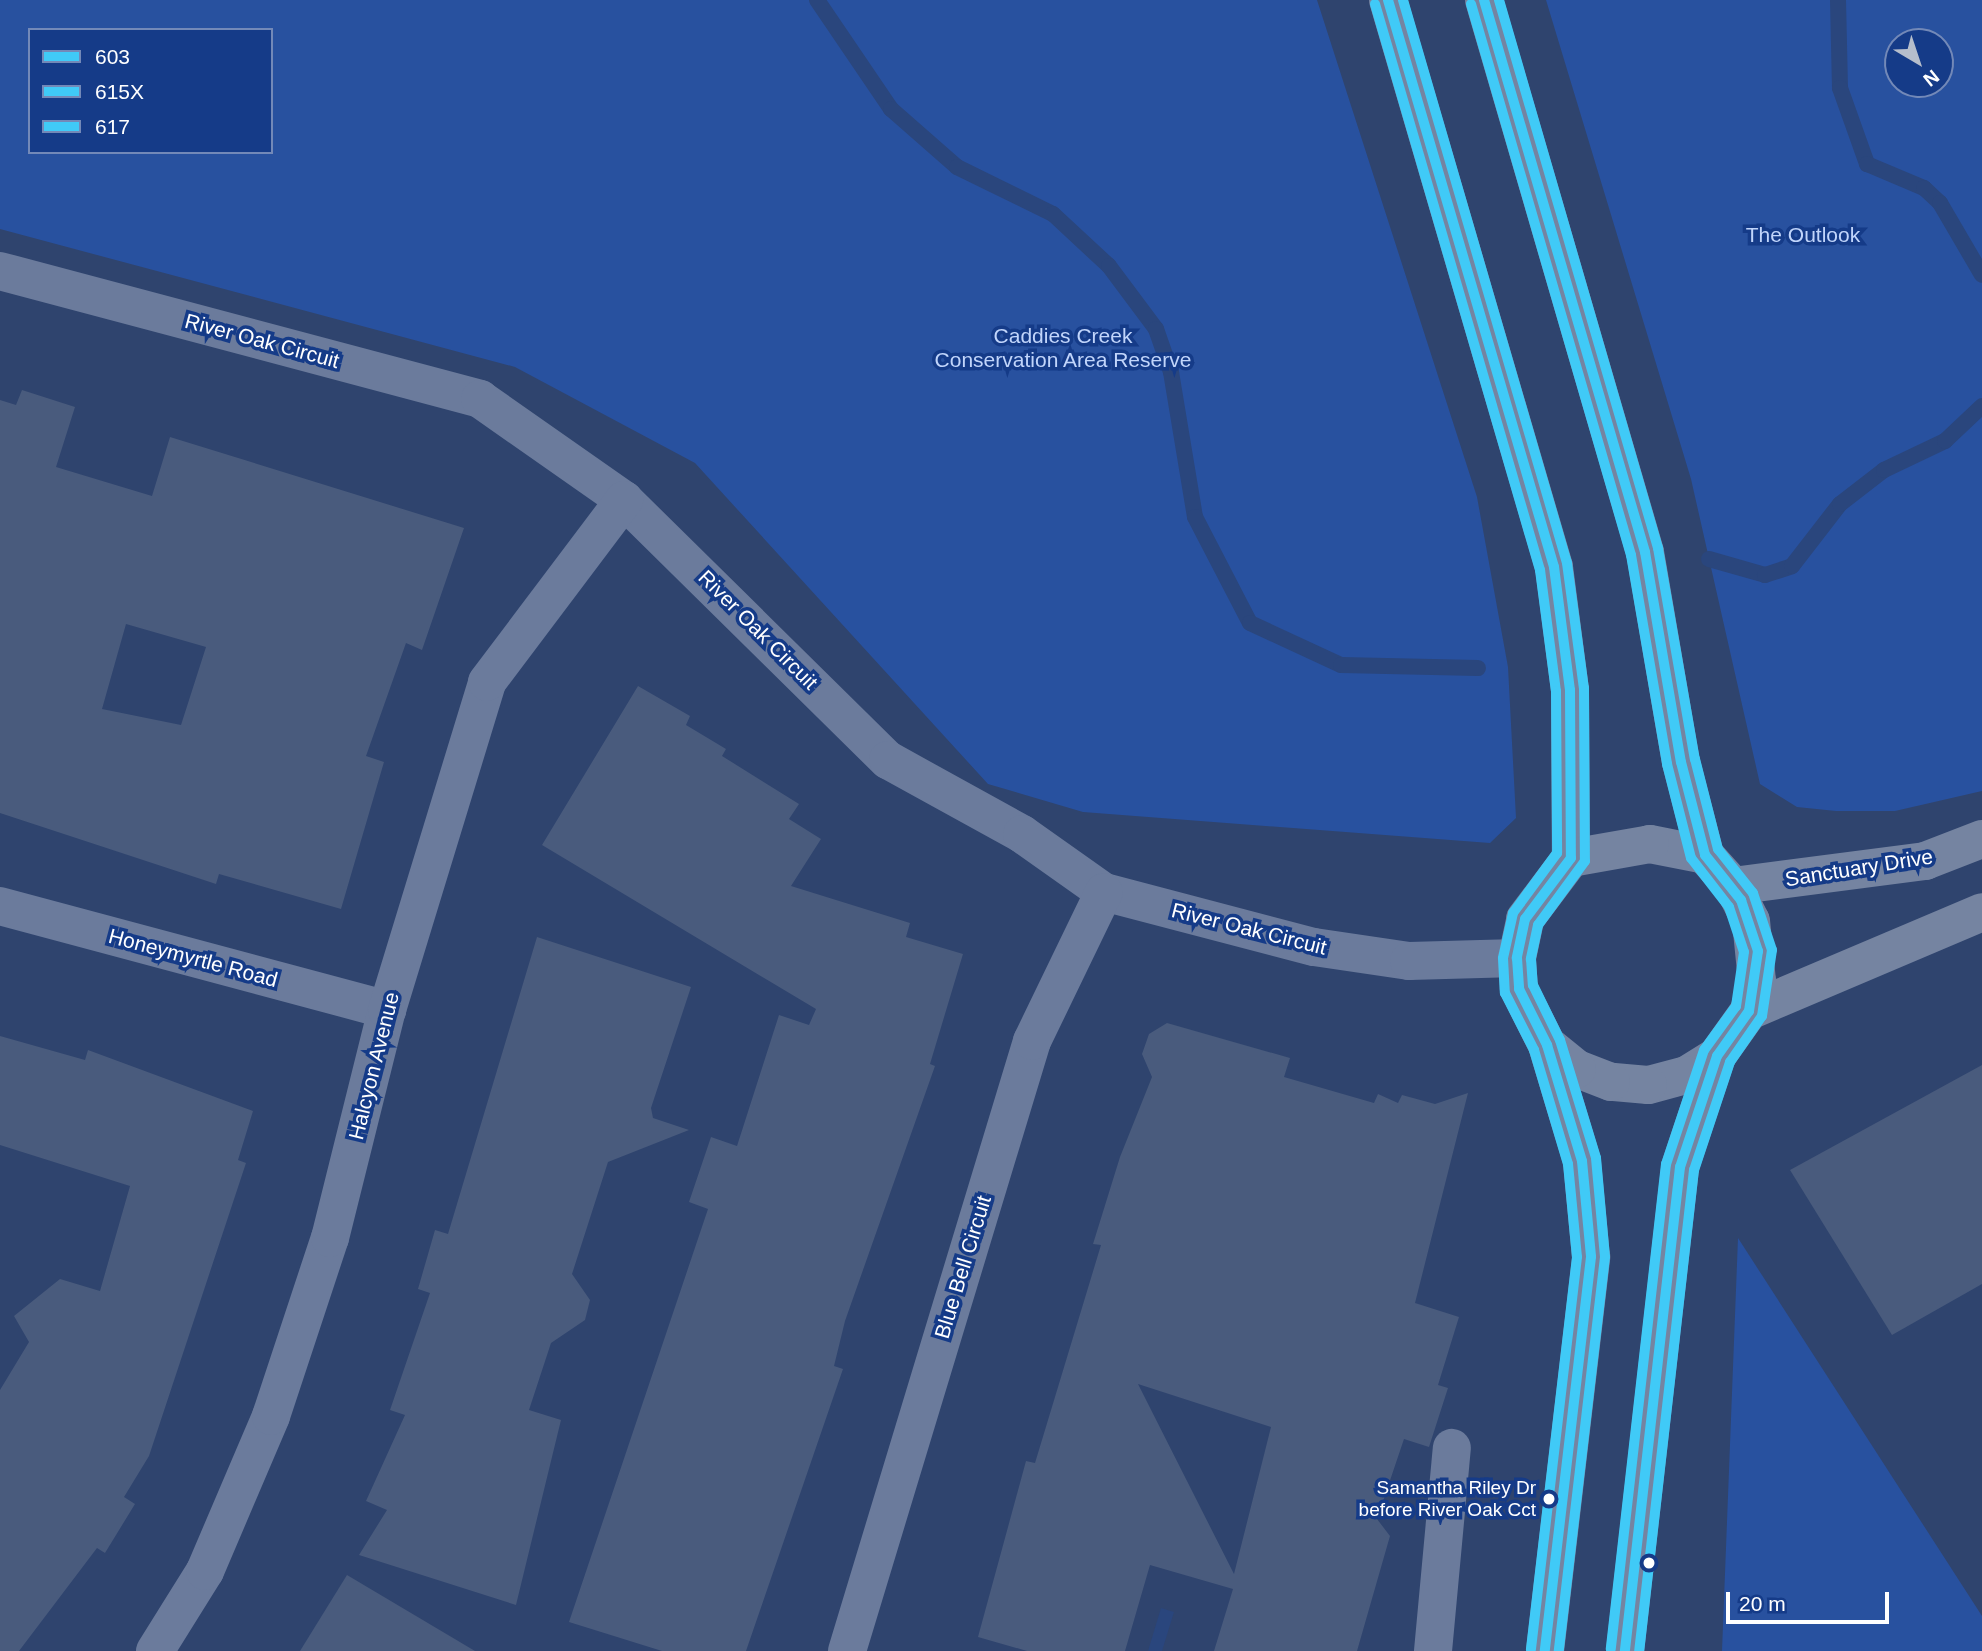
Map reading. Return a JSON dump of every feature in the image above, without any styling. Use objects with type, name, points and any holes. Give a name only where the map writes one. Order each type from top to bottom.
[{"type":"main road","points":[[1388,0],[1554,567],[1570,690],[1571,858],[1525,919],[1517,958],[1519,989],[1547,1045],[1582,1161],[1591,1257],[1545,1651]]},
{"type":"main road","points":[[1484,0],[1645,552],[1668,690],[1704,855],[1733,886],[1758,951],[1749,1011],[1717,1056],[1679,1167],[1625,1651]]},
{"type":"main road","name":"Sanctuary Drive","points":[[1733,886],[1926,861],[1982,839]]},
{"type":"main road","points":[[1571,858],[1650,844],[1704,855]]},
{"type":"main road","points":[[1749,1011],[1982,912]]},
{"type":"main road","points":[[1547,1045],[1577,1069],[1611,1082],[1648,1084],[1686,1075],[1717,1056]]},
{"type":"street","name":"River Oak Circuit","points":[[0,271],[480,399],[624,500],[888,760],[1022,834],[1104,892],[1314,947],[1409,961],[1517,958]]},
{"type":"street","name":"Halcyon Avenue","points":[[155,1651],[205,1571],[271,1416],[330,1238],[387,1010],[487,682],[624,500]]},
{"type":"street","name":"Blue Bell Circuit","points":[[847,1651],[1032,1041],[1104,892]]},
{"type":"street","name":"Honeymyrtle Road","points":[[0,906],[387,1010]]},
{"type":"street","points":[[1433,1651],[1452,1448]]},
{"type":"green space","name":"Caddies Creek Conservation Area Reserve","points":[[0,0],[1317,0],[1477,497],[1508,667],[1516,818],[1490,843],[1083,812],[988,784],[695,463],[515,367],[0,229]]},
{"type":"green space","name":"The Outlook","points":[[1546,0],[1982,0],[1982,791],[1895,811],[1836,811],[1797,807],[1760,784],[1691,479]]},
{"type":"green space","points":[[1738,1238],[1982,1616],[1982,1651],[1722,1651]]},
{"type":"shaded area","points":[[1161,1608],[1174,1612],[1162,1651],[1148,1651]]},
{"type":"building","points":[[22,390],[75,407],[56,467],[152,496],[170,437],[464,528],[422,650],[406,643],[366,756],[384,762],[341,909],[219,874],[216,884],[0,813],[0,400],[16,405]],"holes":[[[126,624],[206,647],[181,725],[102,709]]]},
{"type":"building","points":[[638,686],[690,716],[686,725],[726,749],[722,756],[799,804],[789,819],[821,839],[791,886],[910,923],[906,937],[963,954],[930,1064],[935,1066],[845,1321],[834,1366],[843,1369],[746,1651],[662,1651],[569,1622],[708,1209],[689,1202],[711,1137],[737,1146],[779,1015],[809,1025],[816,1009],[542,845]]},
{"type":"building","points":[[537,937],[691,987],[651,1108],[653,1118],[689,1130],[608,1162],[572,1274],[590,1300],[585,1320],[551,1343],[529,1410],[561,1420],[516,1605],[359,1555],[387,1510],[366,1501],[405,1415],[390,1410],[430,1293],[418,1289],[435,1230],[448,1234]]},
{"type":"building","points":[[1167,1023],[1290,1058],[1284,1077],[1374,1103],[1378,1094],[1398,1103],[1402,1095],[1435,1104],[1468,1093],[1415,1303],[1459,1317],[1438,1385],[1448,1388],[1429,1447],[1404,1439],[1377,1519],[1390,1536],[1357,1651],[1214,1651],[1233,1589],[1150,1565],[1125,1651],[1027,1651],[978,1637],[1026,1461],[1035,1463],[1101,1245],[1093,1244],[1120,1157],[1152,1077],[1142,1054],[1149,1034]],"holes":[[[1138,1384],[1271,1427],[1234,1574]]]},
{"type":"building","points":[[0,1036],[85,1060],[88,1050],[253,1111],[238,1160],[246,1163],[149,1456],[124,1497],[135,1504],[105,1553],[97,1548],[19,1651],[0,1651],[0,1390],[29,1342],[14,1316],[60,1279],[100,1291],[130,1186],[0,1145]]},
{"type":"building","points":[[1982,1065],[1982,1284],[1892,1335],[1790,1170]]},
{"type":"building","points":[[347,1575],[475,1651],[300,1651]]},
{"type":"waterway","points":[[817,0],[891,109],[957,167],[1053,214],[1109,266],[1156,329],[1171,372],[1195,517],[1250,623],[1341,665],[1478,668]]},
{"type":"waterway","points":[[1838,0],[1840,88],[1867,164],[1924,188],[1940,203],[1982,275]]},
{"type":"waterway","points":[[1709,559],[1765,575],[1792,566],[1840,504],[1884,470],[1945,441],[1982,406]]},
{"type":"transit line","name":"603","points":[[1388,0],[1554,567],[1570,690],[1571,858],[1525,919],[1517,958],[1519,989],[1547,1045],[1582,1161],[1591,1257],[1545,1651]]},
{"type":"transit line","name":"617","points":[[1403,0],[1567,563],[1584,688],[1585,861],[1538,925],[1531,959],[1533,985],[1560,1040],[1596,1158],[1605,1257],[1559,1651]]},
{"type":"transit line","name":"603","points":[[1484,0],[1645,552],[1681,762],[1705,855],[1741,900],[1758,951],[1749,1011],[1717,1056],[1680,1167],[1625,1651]]},
{"type":"transit line","name":"617","points":[[1499,0],[1658,548],[1695,759],[1718,849],[1753,893],[1772,950],[1762,1016],[1730,1062],[1694,1170],[1639,1651]]},
{"type":"transit line","name":"615X","points":[[1375,4],[1540,570],[1556,691],[1557,853],[1513,913],[1503,958],[1505,993],[1534,1050],[1568,1164],[1577,1257],[1531,1649]]},
{"type":"transit line","name":"615X","points":[[1471,4],[1631,555],[1667,764],[1691,858],[1729,907],[1744,952],[1736,1006],[1704,1050],[1666,1164],[1611,1649]]},
{"type":"place","name":"Samantha Riley Dr before River Oak Cct","points":[[1549,1499]]}]
